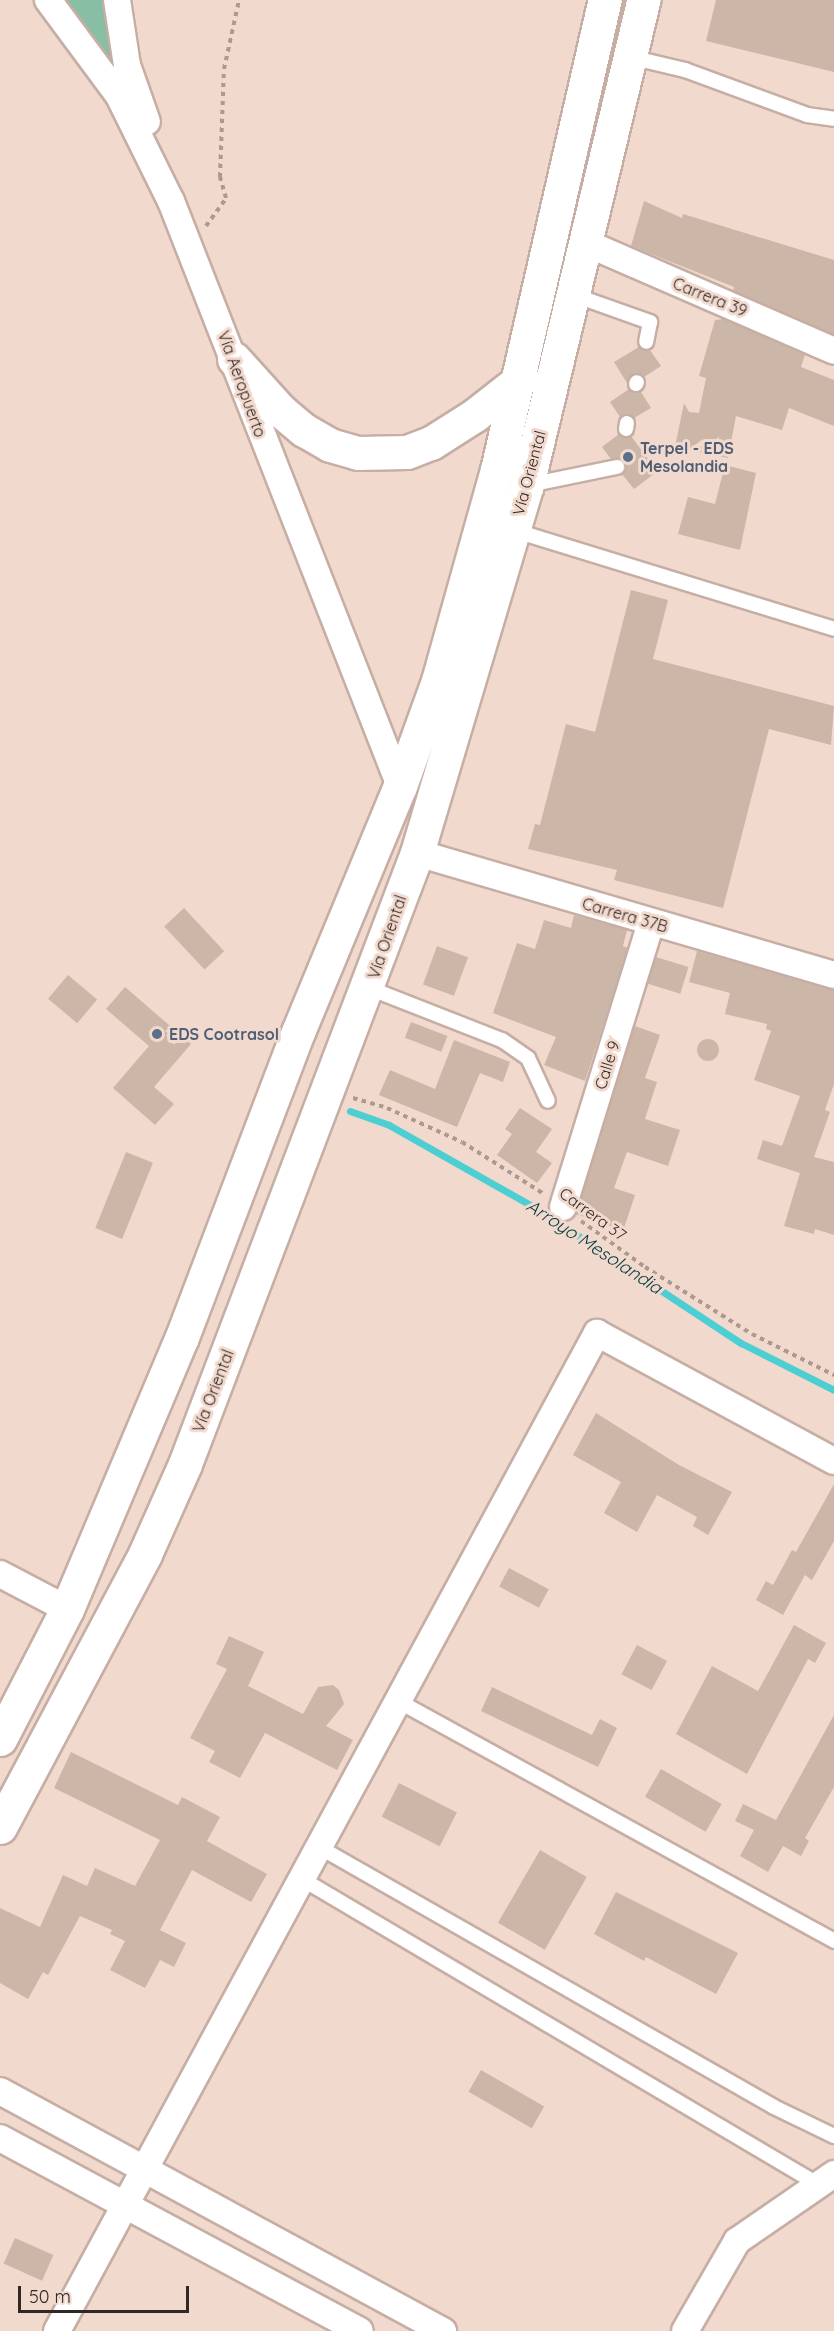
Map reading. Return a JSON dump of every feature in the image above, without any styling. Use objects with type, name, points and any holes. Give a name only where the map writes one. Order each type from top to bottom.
[{"type":"highway","name":"Vía Oriental","points":[[0,1739],[67,1609],[182,1337],[298,1032],[400,786],[438,681],[497,470],[605,0]]},
{"type":"highway","name":"Vía Oriental","points":[[0,1827],[134,1575],[181,1474],[369,988],[417,854],[527,485],[643,0]]},
{"type":"highway","points":[[234,359],[281,411],[304,430],[330,445],[358,453],[407,452],[431,443],[475,416],[561,346]]},
{"type":"street","name":"Vía Aeropuerto","points":[[48,0],[119,96],[171,201],[234,359],[253,416],[400,786]]},
{"type":"street","points":[[117,0],[127,65],[171,201]]},
{"type":"street","name":"Carrera 39","points":[[586,243],[834,351]]},
{"type":"street","name":"Carrera 37B","points":[[417,854],[834,975]]},
{"type":"street","name":"Calle 9","points":[[563,1207],[651,923]]},
{"type":"street","points":[[57,2331],[597,1333],[834,1461]]},
{"type":"street","points":[[0,1574],[67,1609]]},
{"type":"street","points":[[0,2091],[442,2331]]},
{"type":"street","points":[[0,2138],[360,2331]]},
{"type":"street","points":[[685,2331],[737,2241],[827,2179]]},
{"type":"lane","points":[[630,57],[685,70],[807,115],[834,119]]},
{"type":"lane","points":[[574,295],[650,322],[646,342]]},
{"type":"lane","points":[[527,485],[617,466]]},
{"type":"lane","points":[[513,530],[834,629]]},
{"type":"lane","points":[[369,988],[502,1040],[528,1058],[548,1101]]},
{"type":"lane","points":[[398,1701],[834,1941]]},
{"type":"lane","points":[[319,1847],[774,2107],[834,2136]]},
{"type":"lane","points":[[302,1879],[827,2179]]},
{"type":"path","points":[[186,240],[212,222],[226,198],[220,177],[224,69],[239,0]]},
{"type":"path","name":"Carrera 37","points":[[329,1090],[387,1108],[462,1142],[563,1207],[645,1266],[752,1334],[834,1375]]},
{"type":"green space","points":[[65,0],[110,0],[115,65]]},
{"type":"building","points":[[716,0],[834,0],[834,72],[706,41]]},
{"type":"building","points":[[644,201],[682,218],[683,214],[834,260],[834,335],[733,291],[734,287],[631,246]]},
{"type":"building","points":[[724,319],[805,355],[801,367],[834,380],[834,426],[789,408],[782,430],[736,416],[728,458],[699,452],[703,439],[688,450],[675,447],[684,403],[689,412],[699,413],[706,378],[699,376],[715,320]]},
{"type":"building","points":[[639,347],[650,350],[661,366],[644,377],[633,374],[627,383],[614,362]]},
{"type":"building","name":"Terpel - EDS Mesolandia","points":[[629,389],[641,392],[651,408],[634,418],[628,414],[620,417],[610,402]]},
{"type":"building","name":"Terpel - EDS Mesolandia","points":[[619,434],[631,436],[654,467],[654,474],[634,489],[622,474],[624,462],[611,459],[602,447]]},
{"type":"building","points":[[725,465],[756,473],[740,550],[678,534],[688,497],[715,504]]},
{"type":"building","points":[[631,590],[668,600],[653,659],[834,706],[831,745],[769,729],[723,908],[614,880],[617,870],[528,849],[535,824],[540,825],[566,724],[595,732]]},
{"type":"building","points":[[184,908],[224,951],[204,970],[164,926]]},
{"type":"building","points":[[574,915],[627,930],[623,946],[628,948],[585,1081],[544,1065],[556,1037],[493,1013],[517,943],[535,949],[544,920],[571,928]]},
{"type":"building","points":[[437,946],[468,957],[454,996],[423,985]]},
{"type":"building","points":[[697,951],[834,990],[834,1084],[825,1110],[830,1112],[814,1157],[834,1162],[834,1235],[815,1229],[814,1234],[784,1226],[800,1173],[757,1159],[763,1140],[782,1146],[800,1096],[754,1080],[771,1031],[766,1029],[767,1024],[725,1014],[730,993],[689,982]]},
{"type":"building","points":[[656,957],[689,967],[680,994],[648,984]]},
{"type":"building","points":[[68,975],[97,999],[77,1023],[48,999]]},
{"type":"building","points":[[125,987],[191,1044],[154,1087],[174,1104],[155,1125],[113,1088],[149,1046],[106,1009]]},
{"type":"building","points":[[411,1022],[447,1036],[441,1052],[405,1038]]},
{"type":"building","points":[[635,1026],[660,1035],[645,1078],[657,1082],[645,1119],[680,1130],[668,1166],[627,1152],[614,1188],[635,1195],[623,1231],[576,1214]]},
{"type":"building","points":[[708,1039],[716,1042],[719,1050],[716,1058],[708,1061],[700,1058],[697,1050],[700,1042]]},
{"type":"building","points":[[454,1040],[510,1062],[503,1082],[480,1073],[457,1127],[379,1095],[390,1070],[435,1089]]},
{"type":"building","points":[[520,1108],[552,1129],[536,1152],[552,1163],[537,1183],[497,1155],[512,1134],[505,1129]]},
{"type":"building","points":[[126,1152],[153,1163],[122,1239],[95,1228]]},
{"type":"building","points":[[596,1413],[679,1465],[732,1492],[708,1535],[693,1526],[697,1517],[657,1495],[637,1532],[604,1513],[621,1482],[573,1455]]},
{"type":"building","points":[[834,1484],[834,1541],[812,1580],[805,1575],[783,1615],[756,1600],[766,1581],[773,1585],[792,1550],[796,1552]]},
{"type":"building","points":[[509,1568],[549,1589],[539,1608],[499,1587]]},
{"type":"building","points":[[794,1625],[826,1643],[815,1663],[808,1659],[747,1774],[676,1734],[712,1666],[758,1691]]},
{"type":"building","points":[[229,1636],[264,1652],[248,1686],[303,1714],[318,1687],[333,1685],[339,1690],[344,1704],[326,1726],[353,1740],[337,1770],[265,1733],[240,1778],[209,1762],[215,1751],[190,1738],[227,1669],[216,1664]]},
{"type":"building","points":[[637,1645],[667,1661],[652,1690],[622,1674]]},
{"type":"building","points":[[492,1687],[592,1735],[600,1719],[617,1728],[598,1767],[481,1711]]},
{"type":"building","points":[[834,1715],[834,1787],[805,1838],[809,1841],[801,1856],[783,1846],[768,1872],[740,1856],[754,1830],[735,1821],[743,1804],[776,1820]]},
{"type":"building","points":[[71,1752],[178,1805],[182,1797],[220,1817],[207,1841],[267,1874],[251,1902],[192,1870],[160,1930],[186,1943],[174,1967],[160,1960],[145,1988],[110,1970],[125,1941],[110,1934],[112,1930],[80,1916],[48,1975],[43,1972],[28,1999],[0,1983],[0,1908],[40,1927],[63,1875],[87,1886],[95,1868],[135,1886],[160,1840],[54,1788]]},
{"type":"building","points":[[661,1769],[722,1804],[706,1832],[645,1797]]},
{"type":"building","points":[[399,1783],[457,1813],[440,1846],[382,1817]]},
{"type":"building","points":[[540,1850],[587,1877],[545,1950],[498,1923]]},
{"type":"building","points":[[616,1892],[738,1953],[716,1994],[646,1957],[644,1961],[594,1934]]},
{"type":"building","points":[[481,2070],[544,2106],[532,2128],[468,2092]]},
{"type":"building","points":[[15,2238],[53,2255],[42,2281],[4,2264]]},
{"type":"waterway","name":"Arroyo Mesolandia","points":[[350,1111],[389,1125],[539,1210],[741,1343],[834,1390]]},
{"type":"place","name":"Terpel - EDS Mesolandia","points":[[628,457]]},
{"type":"place","name":"EDS Cootrasol","points":[[157,1034]]}]
